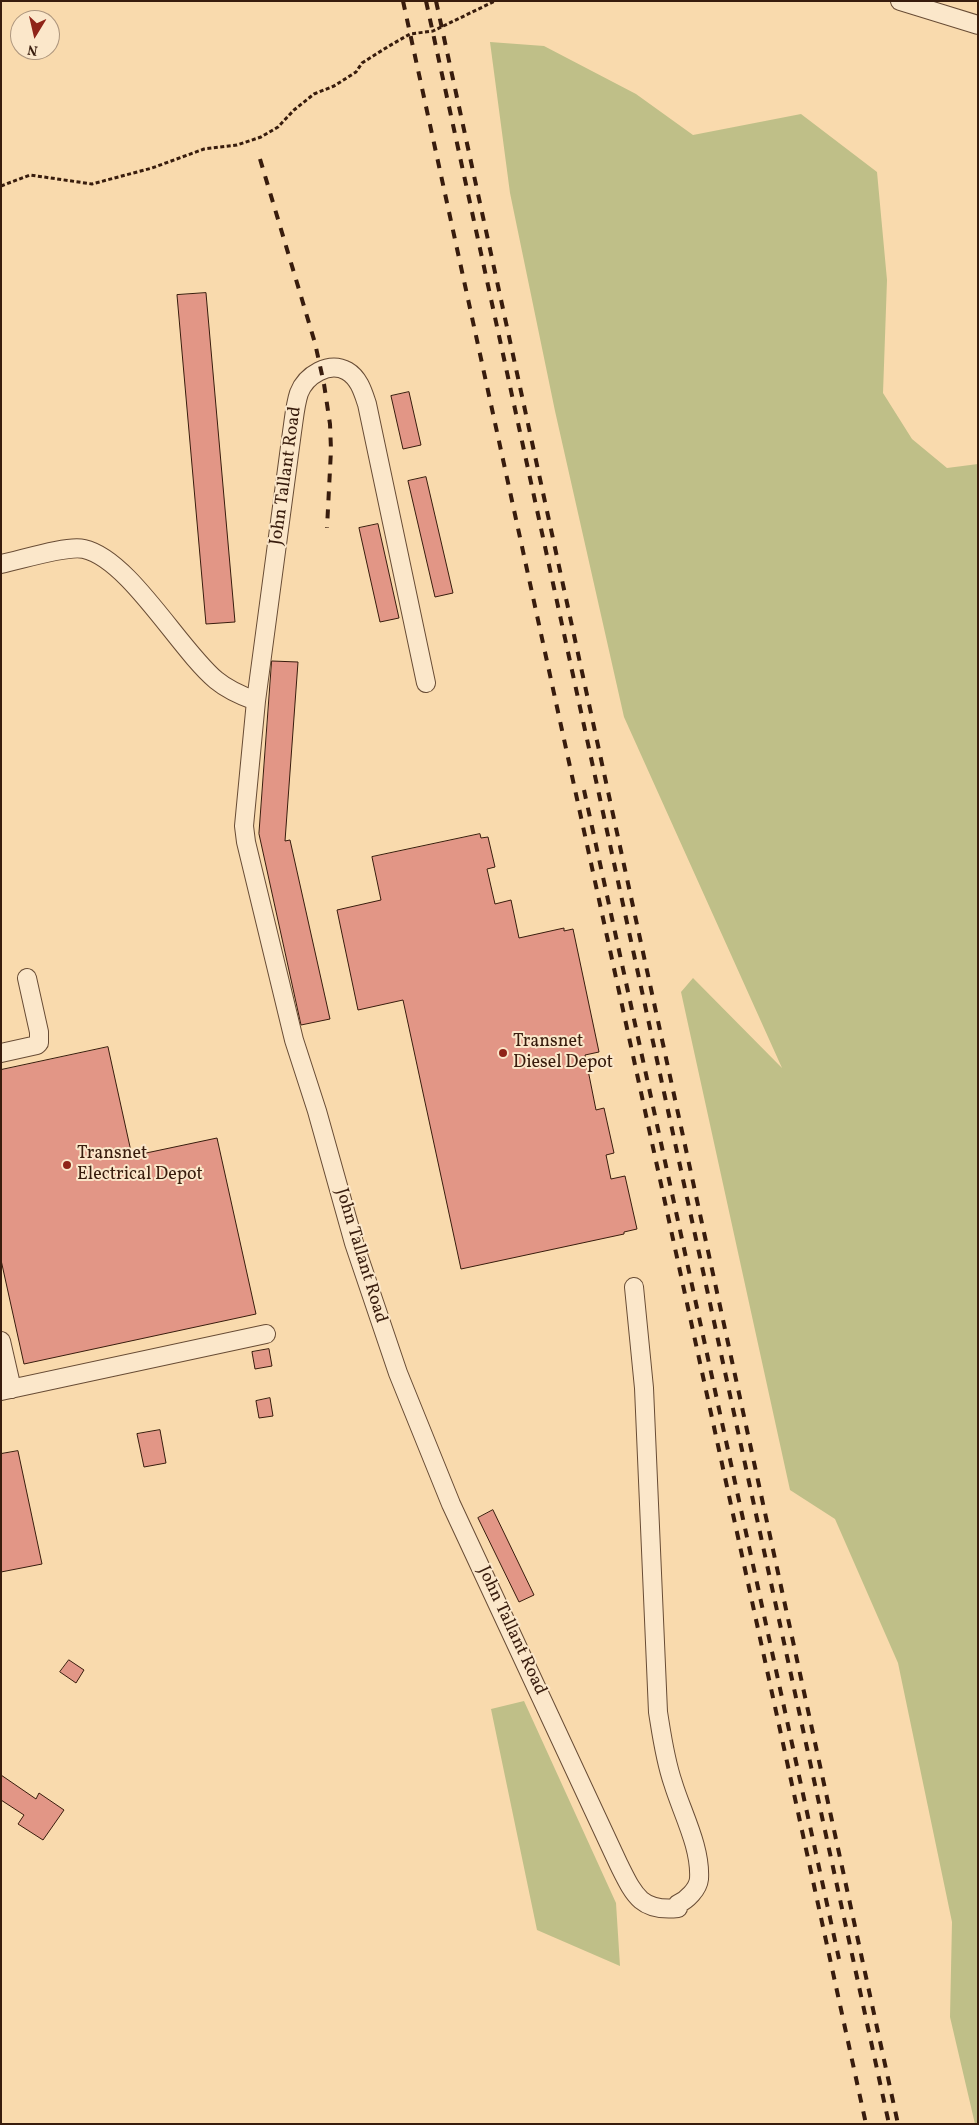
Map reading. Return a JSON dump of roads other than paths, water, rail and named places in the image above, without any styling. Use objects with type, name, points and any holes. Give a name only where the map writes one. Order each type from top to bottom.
[{"type":"street","points":[[900,1],[978,25]]},
{"type":"street","name":"John Tallant Road","points":[[426,683],[367,404],[361,386],[348,372],[327,368],[316,373],[306,381],[299,392],[292,432],[256,701],[244,826],[249,860],[294,1040],[317,1111],[354,1243],[398,1373],[451,1504],[608,1843],[634,1894],[648,1906],[663,1910],[678,1908],[678,1904],[686,1900],[699,1881],[699,1868],[695,1847],[664,1751],[658,1712],[644,1388],[634,1287]]},
{"type":"street","points":[[1,564],[68,549],[83,548],[100,556],[116,568],[139,591],[201,665],[216,680],[229,689],[256,701]]},
{"type":"street","points":[[1,1053],[39,1043],[39,1032],[26,978]]},
{"type":"street","points":[[1,1341],[6,1390],[266,1334]]},
{"type":"railway","points":[[403,1],[866,2124]]},
{"type":"railway","points":[[426,1],[889,2124]]},
{"type":"railway","points":[[436,1],[898,2124]]},
{"type":"railway","points":[[260,159],[315,343],[324,384],[330,424],[331,450],[327,528]]},
{"type":"railway","points":[[584,790],[839,1959]]},
{"type":"place","name":"Transnet Diesel Depot","points":[[503,1053]]},
{"type":"place","name":"Transnet Electrical Depot","points":[[67,1165]]}]
